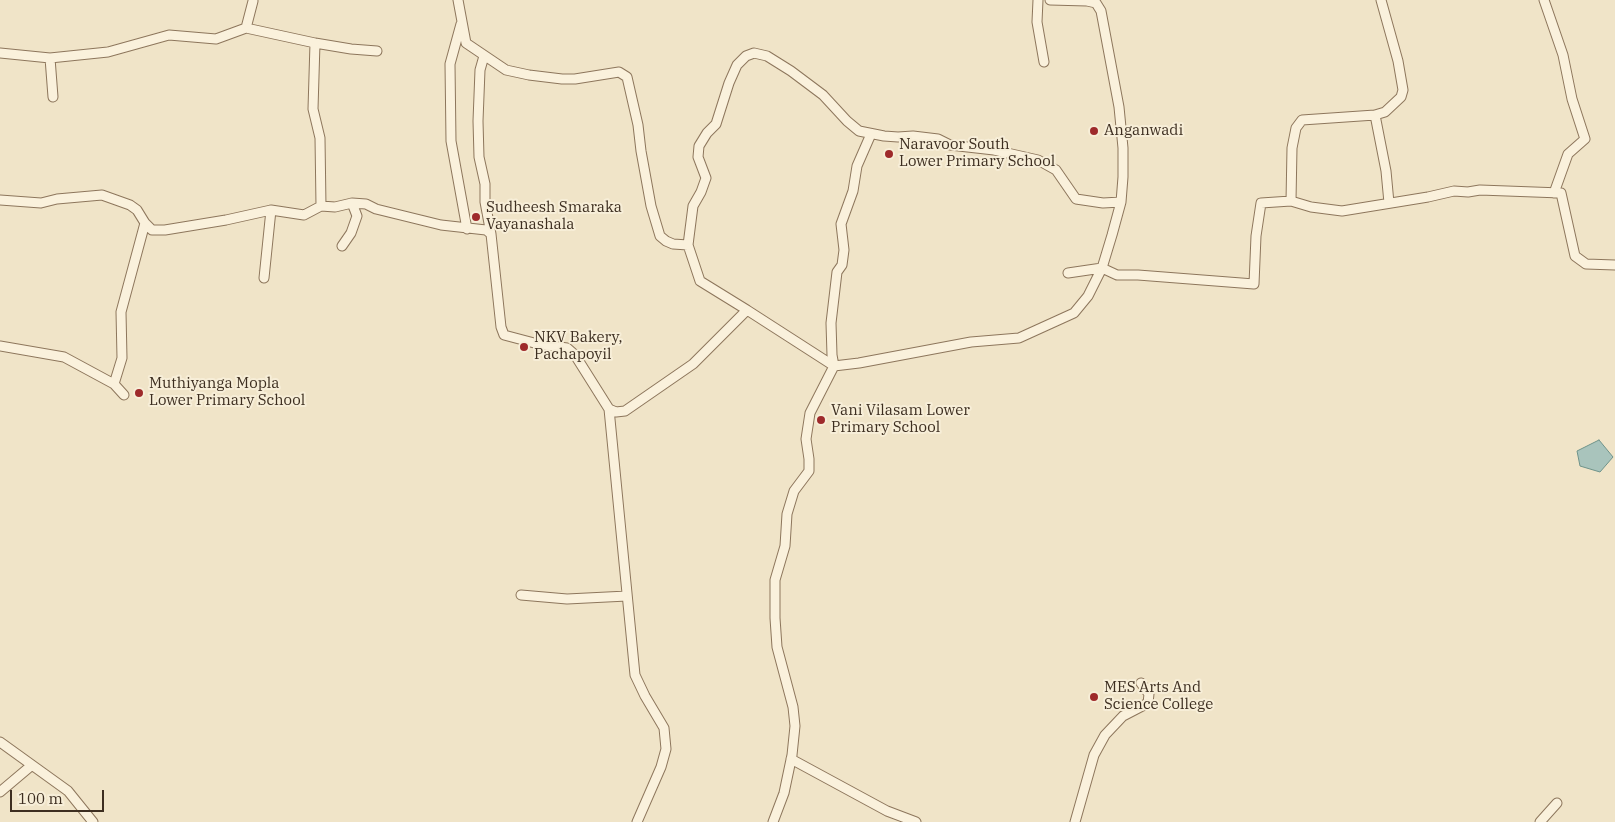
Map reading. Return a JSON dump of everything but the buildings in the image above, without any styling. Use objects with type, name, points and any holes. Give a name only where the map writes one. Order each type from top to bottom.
[{"type":"street","points":[[458,0],[466,43],[506,70],[530,75],[575,79],[619,72],[627,76],[638,125],[640,151],[651,206],[660,236],[673,244],[688,245]]},
{"type":"street","points":[[1038,0],[1037,22],[1044,62]]},
{"type":"street","points":[[1050,0],[1087,0],[1096,3],[1102,11],[1119,107],[1123,148],[1121,202],[1102,268],[1088,296],[1074,313],[1019,338],[971,342],[834,366],[700,281],[688,245],[693,206],[706,178],[698,157],[699,146],[707,133],[716,124],[737,65],[746,56],[754,53],[777,61],[822,95],[859,131],[871,134],[938,139],[950,145],[994,150],[1038,160],[1056,170],[1076,199],[1103,203],[1121,202]]},
{"type":"street","points":[[1291,201],[1292,148],[1296,128],[1302,120],[1375,116],[1385,112],[1402,97],[1403,90],[1394,44],[1381,0]]},
{"type":"street","points":[[1544,0],[1563,55],[1572,99],[1586,139],[1568,154],[1554,193]]},
{"type":"street","points":[[246,28],[253,1]]},
{"type":"street","points":[[461,23],[450,64],[451,140],[467,228]]},
{"type":"street","points":[[0,53],[50,58],[108,52],[170,35],[216,39],[246,28],[315,43],[351,49],[377,50]]},
{"type":"street","points":[[315,43],[313,109],[320,138],[321,206]]},
{"type":"street","points":[[484,56],[480,70],[479,156],[485,184],[501,327],[504,334],[538,344],[567,348],[575,355],[609,409],[635,675],[664,728],[666,749],[662,767],[637,822]]},
{"type":"street","points":[[50,58],[53,97]]},
{"type":"street","points":[[1375,116],[1386,171],[1389,203]]},
{"type":"street","points":[[773,822],[784,793],[795,726],[793,707],[777,647],[775,618],[776,580],[785,546],[787,514],[794,491],[809,472],[806,439],[810,413],[834,366],[832,323],[837,272],[842,265],[844,250],[841,224],[853,191],[857,166],[871,134]]},
{"type":"street","points":[[1068,273],[1102,268],[1117,275],[1254,284],[1256,236],[1261,203],[1291,201],[1311,207],[1342,211],[1454,191],[1468,192],[1480,190],[1561,193],[1575,256],[1586,264],[1615,266]]},
{"type":"street","points":[[0,200],[41,203],[57,199],[102,196],[130,205],[152,230],[165,230],[226,220],[271,210],[304,215],[321,206],[335,207],[352,203],[366,204],[376,209],[441,225],[486,230],[491,234]]},
{"type":"street","points":[[342,246],[351,233],[357,216],[352,203]]},
{"type":"street","points":[[264,278],[271,210]]},
{"type":"street","points":[[114,384],[122,358],[121,312],[145,223]]},
{"type":"street","points":[[609,409],[616,412],[624,411],[693,364],[747,310]]},
{"type":"street","points":[[0,346],[64,357],[114,384],[124,395]]},
{"type":"street","points":[[521,595],[567,599],[627,596]]},
{"type":"street","points":[[1075,822],[1094,755],[1105,735],[1123,716],[1148,703],[1149,694],[1141,684]]},
{"type":"street","points":[[0,742],[68,791],[93,822]]},
{"type":"street","points":[[791,759],[887,811],[916,822]]},
{"type":"street","points":[[0,792],[32,765]]},
{"type":"street","points":[[1540,822],[1557,803]]},
{"type":"water","points":[[1599,440],[1613,457],[1600,472],[1580,466],[1577,451]]},
{"type":"place","name":"Anganwadi","points":[[1094,131]]},
{"type":"place","name":"Naravoor South Lower Primary School","points":[[889,154]]},
{"type":"place","name":"Sudheesh Smaraka Vayanashala","points":[[476,217]]},
{"type":"place","name":"NKV Bakery, Pachapoyil","points":[[524,347]]},
{"type":"place","name":"Muthiyanga Mopla Lower Primary School","points":[[139,393]]},
{"type":"place","name":"Vani Vilasam Lower Primary School","points":[[821,420]]},
{"type":"place","name":"MES Arts And Science College","points":[[1094,697]]}]
